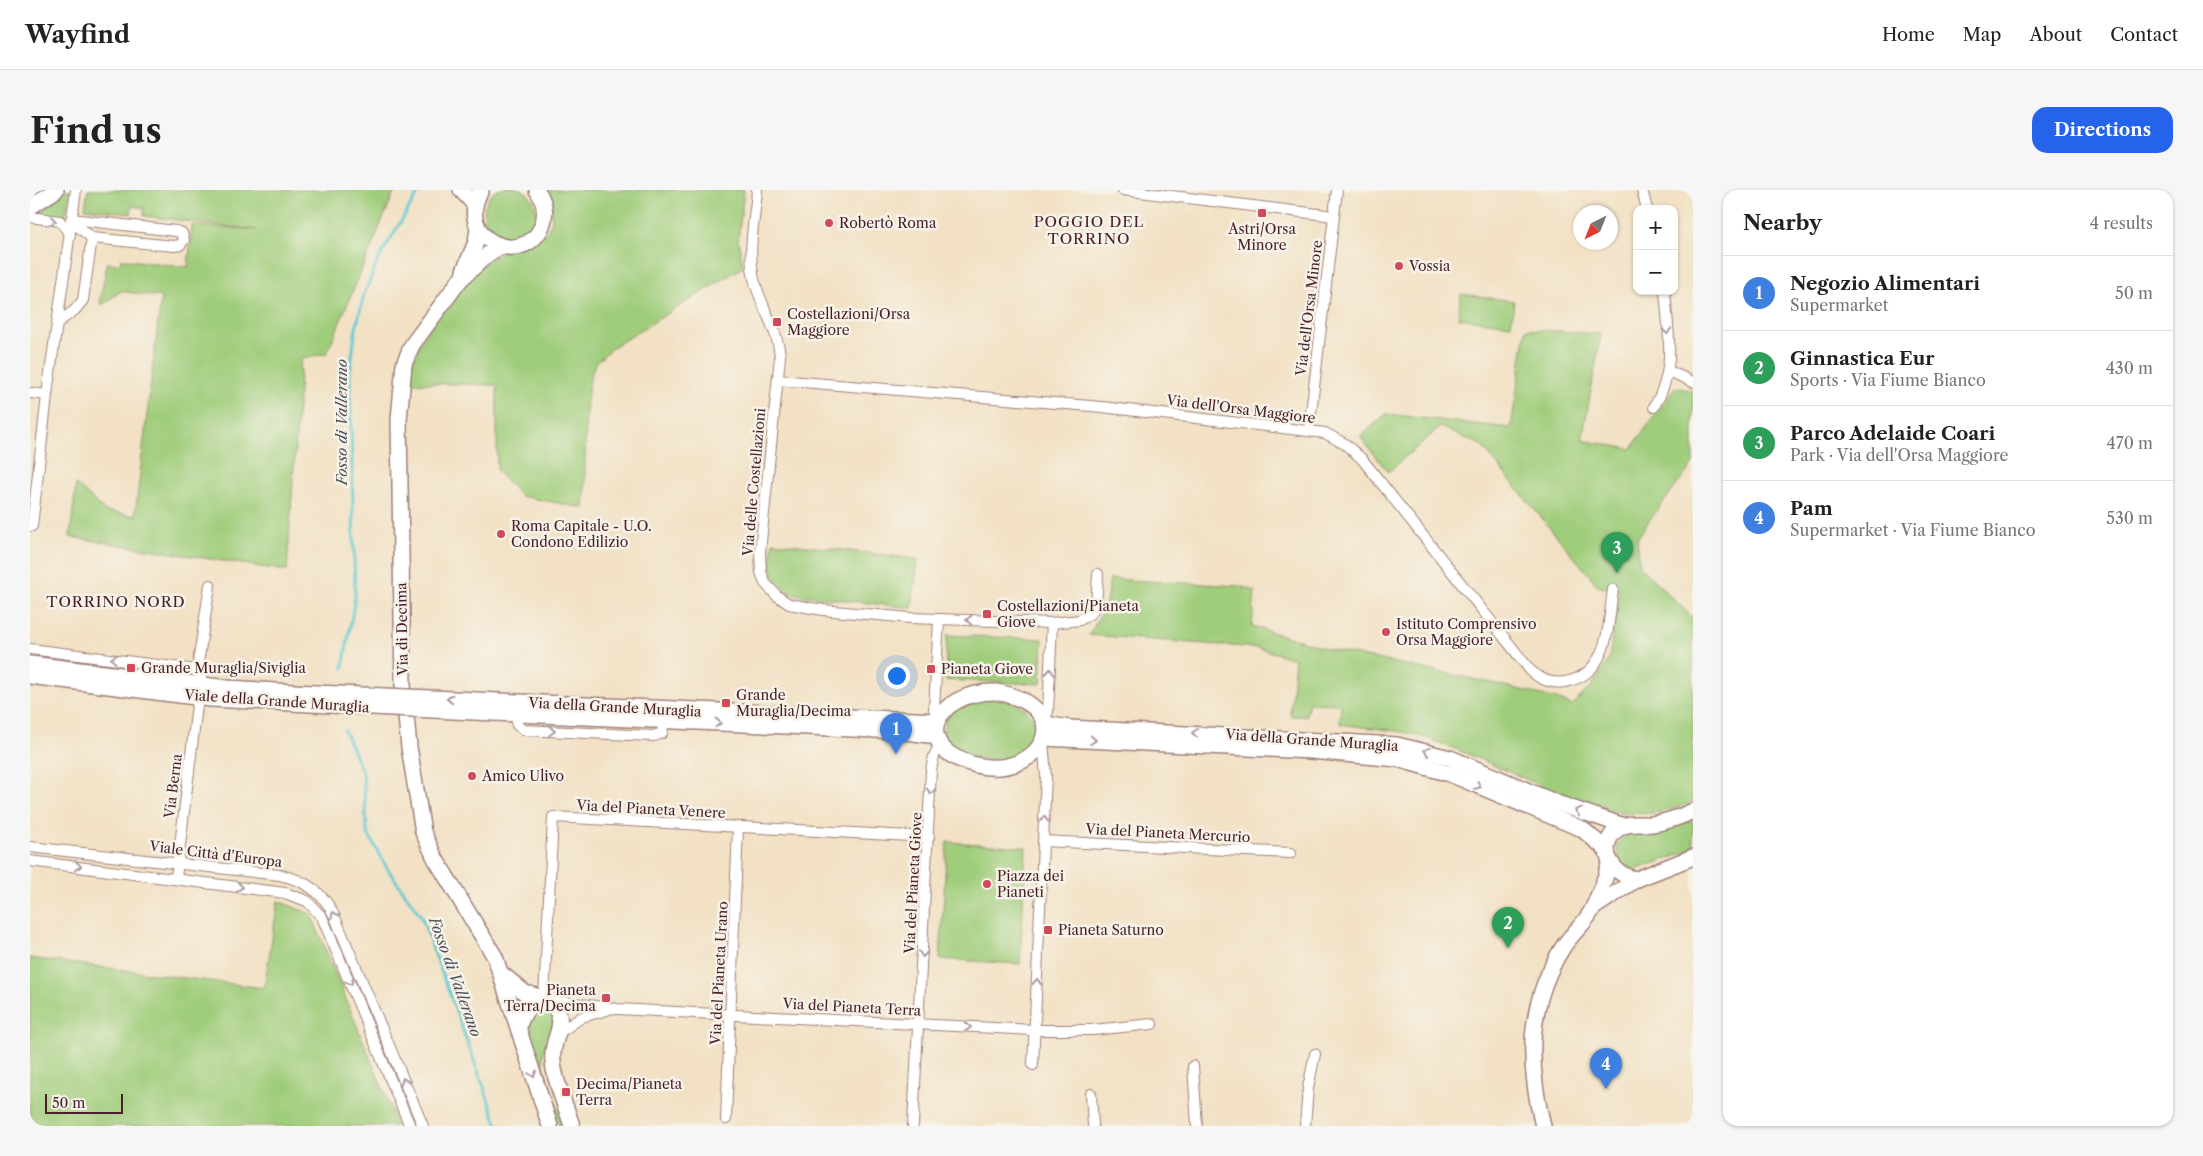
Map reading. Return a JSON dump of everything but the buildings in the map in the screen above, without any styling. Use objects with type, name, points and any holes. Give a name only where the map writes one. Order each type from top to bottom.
[{"type":"street","points":[[30,207],[56,190]]},
{"type":"street","points":[[31,525],[76,190]]},
{"type":"street","points":[[471,196],[478,229],[492,243],[512,247],[523,245],[533,239],[540,230],[544,220],[545,208],[537,190]]},
{"type":"street","name":"Via delle Costellazioni","points":[[757,190],[751,252],[752,273],[779,344],[778,380],[760,552],[761,572],[768,587],[784,602],[802,608],[910,618],[1052,623],[1080,620],[1091,613],[1096,601],[1098,574]]},
{"type":"street","points":[[1123,190],[1334,216]]},
{"type":"street","name":"Via dell'Orsa Minore","points":[[1309,430],[1336,190]]},
{"type":"street","points":[[1642,190],[1646,205]]},
{"type":"street","points":[[30,217],[60,221],[69,233]]},
{"type":"street","points":[[71,220],[176,231],[182,234],[184,240],[180,245],[174,246],[92,238],[71,220]]},
{"type":"street","name":"Via di Decima","points":[[460,280],[474,248],[478,229]]},
{"type":"street","points":[[57,323],[75,310],[83,300],[92,238]]},
{"type":"street","name":"Via di Decima","points":[[501,246],[488,254],[460,280],[412,345],[404,366],[399,420],[403,692],[412,772],[423,832],[435,858],[488,943],[502,974],[550,1126]]},
{"type":"street","points":[[1654,407],[1662,392],[1669,371],[1665,295]]},
{"type":"street","points":[[1669,371],[1693,382]]},
{"type":"street","name":"Via dell'Orsa Maggiore","points":[[778,380],[942,392],[1325,433],[1340,440],[1362,460],[1528,668],[1542,679],[1556,683],[1572,680],[1583,675],[1595,664],[1607,639],[1613,589]]},
{"type":"street","points":[[30,393],[47,395]]},
{"type":"street","points":[[202,691],[197,670],[210,584]]},
{"type":"street","name":"Via del Pianeta Giove","points":[[913,1125],[932,765],[937,730],[934,710],[939,619]]},
{"type":"street","points":[[1033,1065],[1046,776],[1044,730],[1048,712],[1052,623]]},
{"type":"street","points":[[30,649],[197,670]]},
{"type":"street","name":"Viale della Grande Muraglia","points":[[30,664],[202,691]]},
{"type":"street","name":"Viale della Grande Muraglia","points":[[30,676],[292,698]]},
{"type":"street","name":"Via Berna","points":[[176,878],[202,691]]},
{"type":"street","points":[[937,730],[945,709],[958,699],[988,692],[1003,693],[1024,701],[1037,711],[1044,730]]},
{"type":"street","name":"Via della Grande Muraglia","points":[[292,698],[937,730]]},
{"type":"street","name":"Via della Grande Muraglia","points":[[496,707],[517,714],[899,731],[937,730]]},
{"type":"street","name":"Via della Grande Muraglia","points":[[1044,730],[1054,727],[1397,744],[1450,758],[1556,803],[1624,826]]},
{"type":"street","name":"Via della Grande Muraglia","points":[[937,730],[947,752],[963,761],[989,767],[1009,764],[1034,754],[1044,730]]},
{"type":"street","name":"Via della Grande Muraglia","points":[[1044,730],[1393,758],[1450,774],[1582,829],[1609,856],[1621,874],[1637,879]]},
{"type":"street","points":[[1544,1126],[1532,1073],[1534,1030],[1538,1006],[1548,977],[1563,948],[1593,908],[1604,882],[1613,834],[1624,826],[1665,821],[1693,811]]},
{"type":"street","name":"Via del Pianeta Venere","points":[[547,999],[553,817],[929,837]]},
{"type":"street","name":"Via del Pianeta Urano","points":[[726,1119],[738,828]]},
{"type":"street","name":"Via del Pianeta Mercurio","points":[[1043,841],[1291,853]]},
{"type":"street","name":"Viale Città d'Europa","points":[[30,847],[286,876],[305,883],[324,898],[336,919],[423,1126]]},
{"type":"street","points":[[1593,908],[1637,879],[1693,857]]},
{"type":"street","name":"Viale Città d'Europa","points":[[30,860],[290,894],[304,899],[317,910],[410,1126]]},
{"type":"street","name":"Via di Decima","points":[[502,974],[525,993],[547,999]]},
{"type":"street","points":[[519,1027],[522,1015],[527,1008],[547,999],[559,1014],[560,1032],[553,1047],[553,1063],[572,1126]]},
{"type":"street","name":"Via del Pianeta Terra","points":[[547,999],[618,1009],[1034,1030],[1093,1030],[1152,1024]]},
{"type":"street","points":[[560,1032],[582,1016],[618,1009]]},
{"type":"street","points":[[1305,1126],[1308,1088],[1315,1054]]},
{"type":"street","points":[[1193,1066],[1197,1126]]},
{"type":"street","points":[[1091,1094],[1093,1126]]},
{"type":"green space","points":[[510,187],[520,189],[528,195],[534,203],[536,213],[534,223],[528,231],[520,237],[510,239],[500,237],[492,231],[486,223],[484,213],[486,203],[492,195],[500,189]]},
{"type":"green space","points":[[65,190],[71,190],[65,217],[37,214],[56,200]]},
{"type":"green space","points":[[88,190],[395,190],[327,353],[301,359],[287,571],[70,537],[76,484],[105,511],[135,516],[161,297],[121,291],[102,305],[100,302],[107,263],[120,264],[121,259],[188,267],[192,225],[257,230],[144,216],[144,208],[132,206],[131,214],[85,208]]},
{"type":"green space","points":[[545,190],[744,190],[738,239],[743,267],[613,347],[596,363],[591,374],[586,410],[584,508],[521,496],[497,471],[497,385],[409,383],[414,355],[418,346],[463,286],[492,258],[539,237],[548,229],[551,224],[552,212],[550,200]]},
{"type":"green space","points":[[1461,294],[1514,301],[1511,325],[1458,318]]},
{"type":"green space","points":[[1526,329],[1601,334],[1582,440],[1631,449],[1675,387],[1693,391],[1693,464],[1637,539],[1640,567],[1693,618],[1693,801],[1670,810],[1647,814],[1624,813],[1578,801],[1427,738],[1398,731],[1340,724],[1341,704],[1309,703],[1306,716],[1290,716],[1295,659],[1258,648],[1089,635],[1105,607],[1110,579],[1239,586],[1255,591],[1252,626],[1328,649],[1492,683],[1554,698],[1572,705],[1591,687],[1609,659],[1619,589],[1599,587],[1481,445],[1440,427],[1388,472],[1360,437],[1386,414],[1511,428]]},
{"type":"green space","points":[[773,542],[918,559],[912,608],[792,594],[778,583],[772,572]]},
{"type":"green space","points":[[947,635],[1043,639],[1041,684],[945,680]]},
{"type":"green space","points":[[987,698],[1015,703],[1023,707],[1034,719],[1037,726],[1037,734],[1028,749],[1017,756],[1002,759],[986,759],[970,756],[956,750],[947,741],[944,730],[948,717],[953,710],[962,704]]},
{"type":"green space","points":[[1693,820],[1693,850],[1634,870],[1624,865],[1618,857],[1617,844],[1629,832],[1660,830]]},
{"type":"green space","points":[[947,842],[1026,847],[1020,964],[940,959]]},
{"type":"green space","points":[[278,901],[311,914],[398,1126],[30,1126],[30,958],[264,988]]},
{"type":"green space","points":[[538,1008],[549,1011],[552,1015],[553,1025],[544,1051],[543,1063],[564,1126],[559,1126],[525,1022]]},
{"type":"waterway","name":"Fosso di Vallerano","points":[[343,668],[355,597],[350,374],[355,333],[364,294],[379,258],[420,190]]},
{"type":"waterway","name":"Fosso di Vallerano","points":[[344,730],[363,774],[367,832],[387,868],[421,916],[498,1126]]},
{"type":"place","name":"Astri/Orsa Minore","points":[[1262,213]]},
{"type":"place","name":"Robertò Roma","points":[[829,223]]},
{"type":"place","name":"Vossia","points":[[1399,266]]},
{"type":"place","name":"Costellazioni/Orsa Maggiore","points":[[777,322]]},
{"type":"place","name":"Roma Capitale - U.O. Condono Edilizio","points":[[501,534]]},
{"type":"place","name":"Parco Adelaide Coari","points":[[1617,573]]},
{"type":"place","name":"Costellazioni/Pianeta Giove","points":[[987,614]]},
{"type":"place","name":"Istituto Comprensivo Orsa Maggiore","points":[[1386,632]]},
{"type":"place","name":"Grande Muraglia/Siviglia","points":[[131,668]]},
{"type":"place","name":"Pianeta Giove","points":[[931,669]]},
{"type":"place","name":"Grande Muraglia/Decima","points":[[726,703]]},
{"type":"place","name":"Negozio Alimentari","points":[[896,754]]},
{"type":"place","name":"Amico Ulivo","points":[[472,776]]},
{"type":"place","name":"Piazza dei Pianeti","points":[[987,884]]},
{"type":"place","name":"Pianeta Saturno","points":[[1048,930]]},
{"type":"place","name":"Ginnastica Eur","points":[[1508,948]]},
{"type":"place","name":"Pianeta Terra/Decima","points":[[606,998]]},
{"type":"place","name":"Pam","points":[[1606,1089]]},
{"type":"place","name":"Decima/Pianeta Terra","points":[[566,1092]]},
{"type":"district","name":"POGGIO DEL TORRINO","points":[[1089,230]]},
{"type":"district","name":"TORRINO NORD","points":[[116,602]]}]
